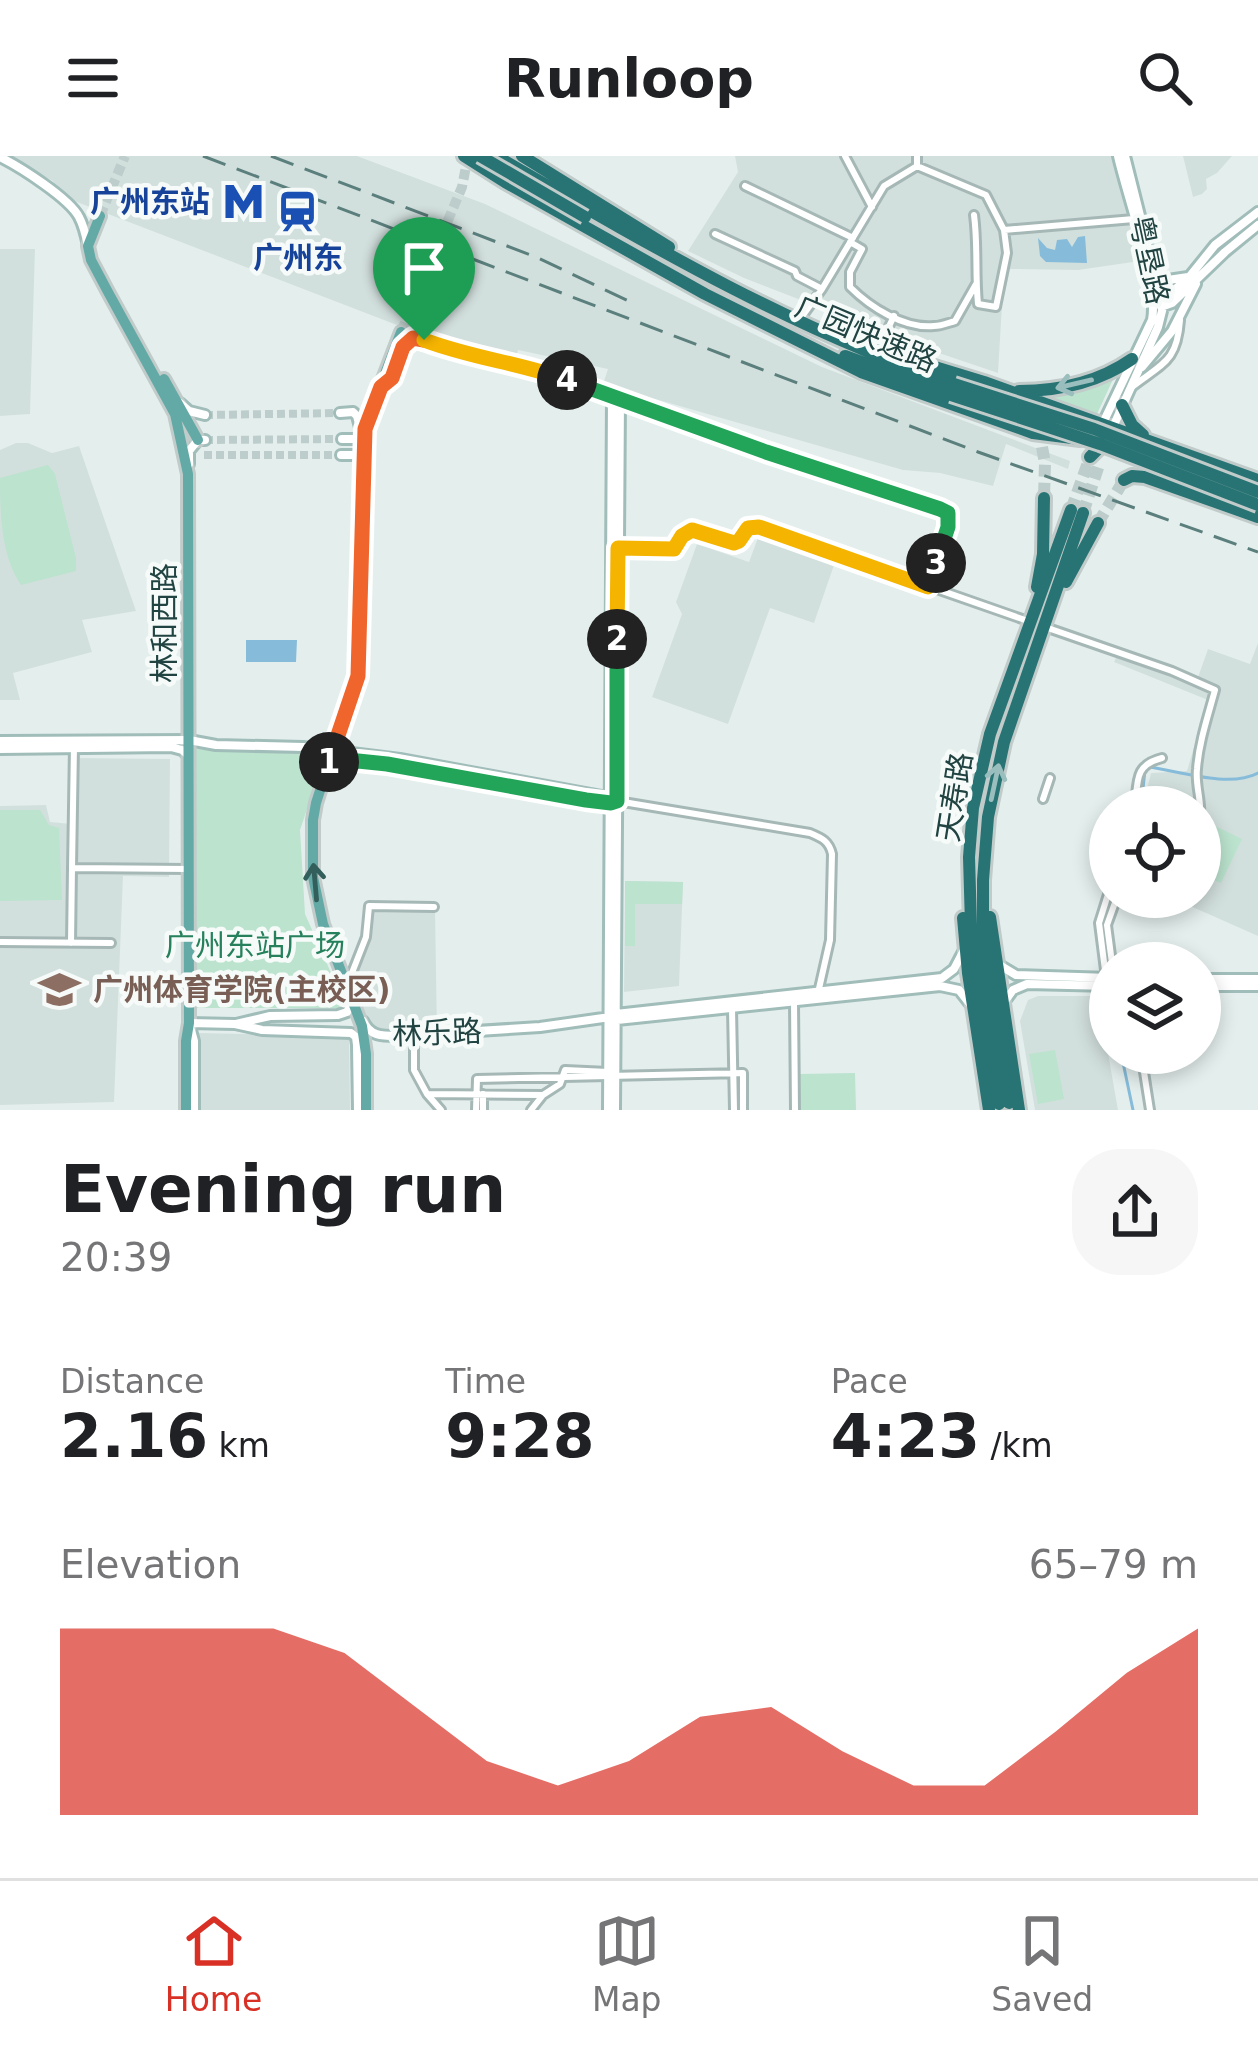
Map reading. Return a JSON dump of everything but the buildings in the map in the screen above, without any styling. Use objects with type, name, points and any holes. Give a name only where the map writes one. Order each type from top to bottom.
[{"type":"highway","points":[[464,156],[488,158],[505,182],[722,303],[886,383],[1020,429],[1066,439],[1154,442]]},
{"type":"highway","points":[[513,156],[537,167]]},
{"type":"highway","points":[[522,156],[656,238],[693,268]]},
{"type":"highway","name":"广园快速路","points":[[488,158],[798,322],[952,389],[1258,505]]},
{"type":"highway","name":"广园快速路","points":[[586,213],[703,285],[877,369],[1079,424],[1258,492]]},
{"type":"highway","points":[[722,303],[805,336]]},
{"type":"highway","points":[[838,340],[1074,413],[1101,442]]},
{"type":"highway","points":[[1012,392],[1097,378],[1132,359]]},
{"type":"highway","points":[[1020,429],[1036,420],[1034,399]]},
{"type":"highway","points":[[1122,404],[1134,427],[1154,442],[1258,480]]},
{"type":"highway","points":[[1020,429],[1042,447]]},
{"type":"highway","points":[[1176,489],[1166,474],[1166,463],[1174,456],[1190,456]]},
{"type":"highway","points":[[1220,504],[1213,494],[1213,481],[1220,473],[1233,471]]},
{"type":"highway","points":[[1124,480],[1144,477],[1258,517]]},
{"type":"highway","points":[[1030,622],[1043,554],[1044,498]]},
{"type":"highway","name":"天寿路","points":[[1077,511],[1045,627],[994,780],[983,942],[1009,1107],[973,943],[969,857],[973,808],[1002,699],[1077,511]]},
{"type":"highway","points":[[1045,627],[1098,523]]},
{"type":"highway","points":[[1002,699],[1017,704]]},
{"type":"highway","points":[[969,857],[963,936],[973,1008],[1009,1107]]},
{"type":"highway","points":[[985,862],[1009,1107]]},
{"type":"main road","points":[[88,246],[100,216]]},
{"type":"main road","name":"林和西路","points":[[88,246],[176,399],[197,417],[201,440]]},
{"type":"main road","name":"林和西路","points":[[88,246],[91,260],[171,406],[188,474],[186,1041],[190,1110]]},
{"type":"main road","points":[[362,1110],[365,1045],[350,987],[318,908],[314,820],[358,676],[363,439],[401,332]]},
{"type":"street","points":[[845,156],[872,207]]},
{"type":"street","name":"粤垦路","points":[[1101,442],[1132,359],[1160,305],[1134,219],[1122,156]]},
{"type":"street","name":"粤垦路","points":[[1101,442],[1158,327],[1160,305],[1122,156]]},
{"type":"street","name":"林和西路","points":[[0,157],[35,178],[79,216],[88,246]]},
{"type":"street","points":[[798,322],[884,186],[917,161],[986,195],[1004,230],[1007,253],[996,307],[978,304],[974,215]]},
{"type":"street","points":[[745,186],[852,240],[862,249],[850,272],[850,287],[867,304],[894,316],[931,327],[955,321],[976,284]]},
{"type":"street","points":[[1129,389],[1169,359],[1178,346],[1181,316],[1195,276],[1215,245],[1258,212]]},
{"type":"street","points":[[1004,230],[1134,219]]},
{"type":"street","points":[[1160,305],[1258,226]]},
{"type":"street","points":[[715,234],[795,271],[822,289]]},
{"type":"street","points":[[1154,267],[1168,280],[1195,276]]},
{"type":"street","points":[[878,349],[894,316]]},
{"type":"street","points":[[1134,377],[1181,316]]},
{"type":"street","points":[[381,387],[392,378],[403,347],[418,338],[538,370],[948,513],[948,527],[928,587]]},
{"type":"street","points":[[612,1110],[616,397]]},
{"type":"street","points":[[340,412],[357,416],[363,439],[342,439]]},
{"type":"street","points":[[182,437],[197,417]]},
{"type":"street","points":[[188,474],[192,446],[201,440]]},
{"type":"street","points":[[341,455],[362,455]]},
{"type":"street","points":[[615,548],[674,549],[692,530],[734,543],[752,526],[1030,622]]},
{"type":"street","points":[[1045,627],[1215,690],[1202,739],[1198,786]]},
{"type":"street","points":[[0,745],[189,740],[303,747],[331,758],[810,833],[825,839],[832,854],[830,940],[818,996]]},
{"type":"street","points":[[74,744],[171,747],[188,756]]},
{"type":"street","points":[[71,943],[74,744]]},
{"type":"street","points":[[1139,786],[1142,767],[1162,758]]},
{"type":"street","points":[[1043,799],[1050,778]]},
{"type":"street","points":[[72,868],[189,869]]},
{"type":"street","points":[[350,987],[356,957],[367,937],[368,906],[434,907]]},
{"type":"street","name":"林乐路","points":[[614,1017],[794,1002],[942,978],[964,952],[963,936]]},
{"type":"street","points":[[0,942],[111,943]]},
{"type":"street","points":[[338,959],[356,957]]},
{"type":"street","points":[[995,962],[1016,975],[1089,981]]},
{"type":"street","points":[[1221,982],[1258,983]]},
{"type":"street","points":[[1003,1014],[1007,997],[1020,986],[1089,983]]},
{"type":"street","name":"林乐路","points":[[350,987],[369,1031],[382,1036],[540,1027],[946,986],[962,993],[973,1008]]},
{"type":"street","name":"林乐路","points":[[235,1024],[270,1016],[343,1014],[352,1006],[350,987]]},
{"type":"street","points":[[794,1002],[795,1110]]},
{"type":"street","points":[[732,1009],[739,1110]]},
{"type":"street","points":[[612,1110],[609,1072],[614,1017]]},
{"type":"street","name":"林乐路","points":[[189,1022],[273,1030],[343,1030],[354,1035],[362,1110]]},
{"type":"street","points":[[414,1036],[415,1070],[441,1110]]},
{"type":"street","points":[[531,1110],[560,1084],[565,1070],[609,1072]]},
{"type":"street","points":[[480,1110],[477,1079],[743,1072],[739,1110]]},
{"type":"street","points":[[1144,1074],[1150,1110]]},
{"type":"street","points":[[428,1094],[543,1095]]},
{"type":"street","points":[[480,1110],[483,1094]]},
{"type":"shaded area","name":"广州东站","points":[[6,156],[357,156],[485,204],[822,367],[1070,461],[1068,469],[1006,444],[993,486],[903,470],[603,384],[608,369],[518,350],[514,364],[467,352],[56,194],[53,181]]},
{"type":"shaded area","points":[[735,156],[1113,156],[1140,261],[1078,270],[1010,269],[1002,305],[998,373],[744,278],[688,251],[738,172]]},
{"type":"shaded area","points":[[1183,156],[1232,156],[1206,179],[1207,189],[1193,197]]},
{"type":"shaded area","points":[[0,249],[35,249],[30,414],[0,416]]},
{"type":"shaded area","points":[[16,443],[52,453],[79,446],[136,611],[82,620],[92,652],[13,673],[20,700],[0,700],[0,450]]},
{"type":"shaded area","points":[[758,538],[834,565],[814,623],[770,608],[728,724],[652,697],[682,614],[676,602],[697,544],[749,562]]},
{"type":"shaded area","points":[[1258,643],[1258,936],[1217,918],[1221,918],[1221,786],[1148,786],[1151,773],[1187,771],[1208,700],[1114,662],[1120,649],[1197,680],[1208,649],[1250,664]]},
{"type":"shaded area","name":"广州体育学院(主校区)","points":[[73,758],[170,759],[169,877],[123,876],[114,1102],[0,1105],[0,806],[46,805],[50,822],[72,824]]},
{"type":"shaded area","points":[[625,881],[683,882],[679,986],[624,992]]},
{"type":"shaded area","points":[[369,908],[435,909],[437,1032],[388,1033],[369,1027],[351,981],[369,936]]},
{"type":"shaded area","points":[[1089,996],[1089,1074],[1112,1074],[1118,1110],[1035,1110],[1020,1021],[1028,1000]]},
{"type":"shaded area","points":[[199,1033],[349,1036],[350,1110],[199,1110]]},
{"type":"green space","points":[[1115,375],[1097,414],[1041,397],[1095,386]]},
{"type":"green space","points":[[48,465],[55,474],[76,571],[21,585],[6,547],[0,478]]},
{"type":"green space","name":"广州东站广场","points":[[195,749],[306,751],[323,762],[300,830],[305,914],[343,1000],[339,1008],[196,1008]]},
{"type":"green space","points":[[0,810],[40,810],[49,825],[59,828],[62,900],[0,901]]},
{"type":"green space","points":[[1221,829],[1242,839],[1221,883]]},
{"type":"green space","points":[[625,881],[683,882],[682,904],[635,904],[635,946],[625,946]]},
{"type":"green space","points":[[1055,1050],[1064,1099],[1038,1104],[1029,1054]]},
{"type":"green space","points":[[855,1073],[856,1110],[800,1110],[799,1074]]},
{"type":"water","points":[[1085,236],[1087,263],[1046,262],[1040,256],[1038,238],[1055,250],[1057,240],[1067,239],[1072,247],[1078,237]]},
{"type":"water","points":[[246,640],[297,640],[296,662],[246,662]]},
{"type":"waterway","points":[[1143,786],[1145,770],[1150,767],[1220,779],[1258,773]]},
{"type":"waterway","points":[[1104,936],[1105,918]]},
{"type":"waterway","points":[[1125,1074],[1133,1110]]},
{"type":"tunnel","points":[[100,216],[125,156]]},
{"type":"tunnel","points":[[401,332],[462,187],[468,156]]},
{"type":"tunnel","points":[[205,415],[340,413]]},
{"type":"tunnel","points":[[205,440],[342,439]]},
{"type":"tunnel","points":[[1042,447],[1044,498]]},
{"type":"tunnel","points":[[204,455],[341,455]]},
{"type":"tunnel","points":[[1071,510],[1090,457]]},
{"type":"tunnel","points":[[1083,513],[1100,462]]},
{"type":"tunnel","points":[[1098,523],[1124,480]]},
{"type":"railway","points":[[203,156],[978,452],[1258,552]]},
{"type":"railway","points":[[271,156],[536,257],[637,305]]},
{"type":"place","name":"广州东站","points":[[244,202]]},
{"type":"place","name":"广州东","points":[[298,212]]},
{"type":"place","name":"广州体育学院(主校区)","points":[[59,990]]},
{"type":"route","points":[[413,338],[424,340],[492,362],[538,370],[940,509],[948,513],[948,527],[928,587],[752,526],[734,543],[692,530],[674,549],[618,548],[617,801],[586,800],[387,764],[344,760],[328,764],[358,676],[365,429],[403,347],[413,338]]}]
